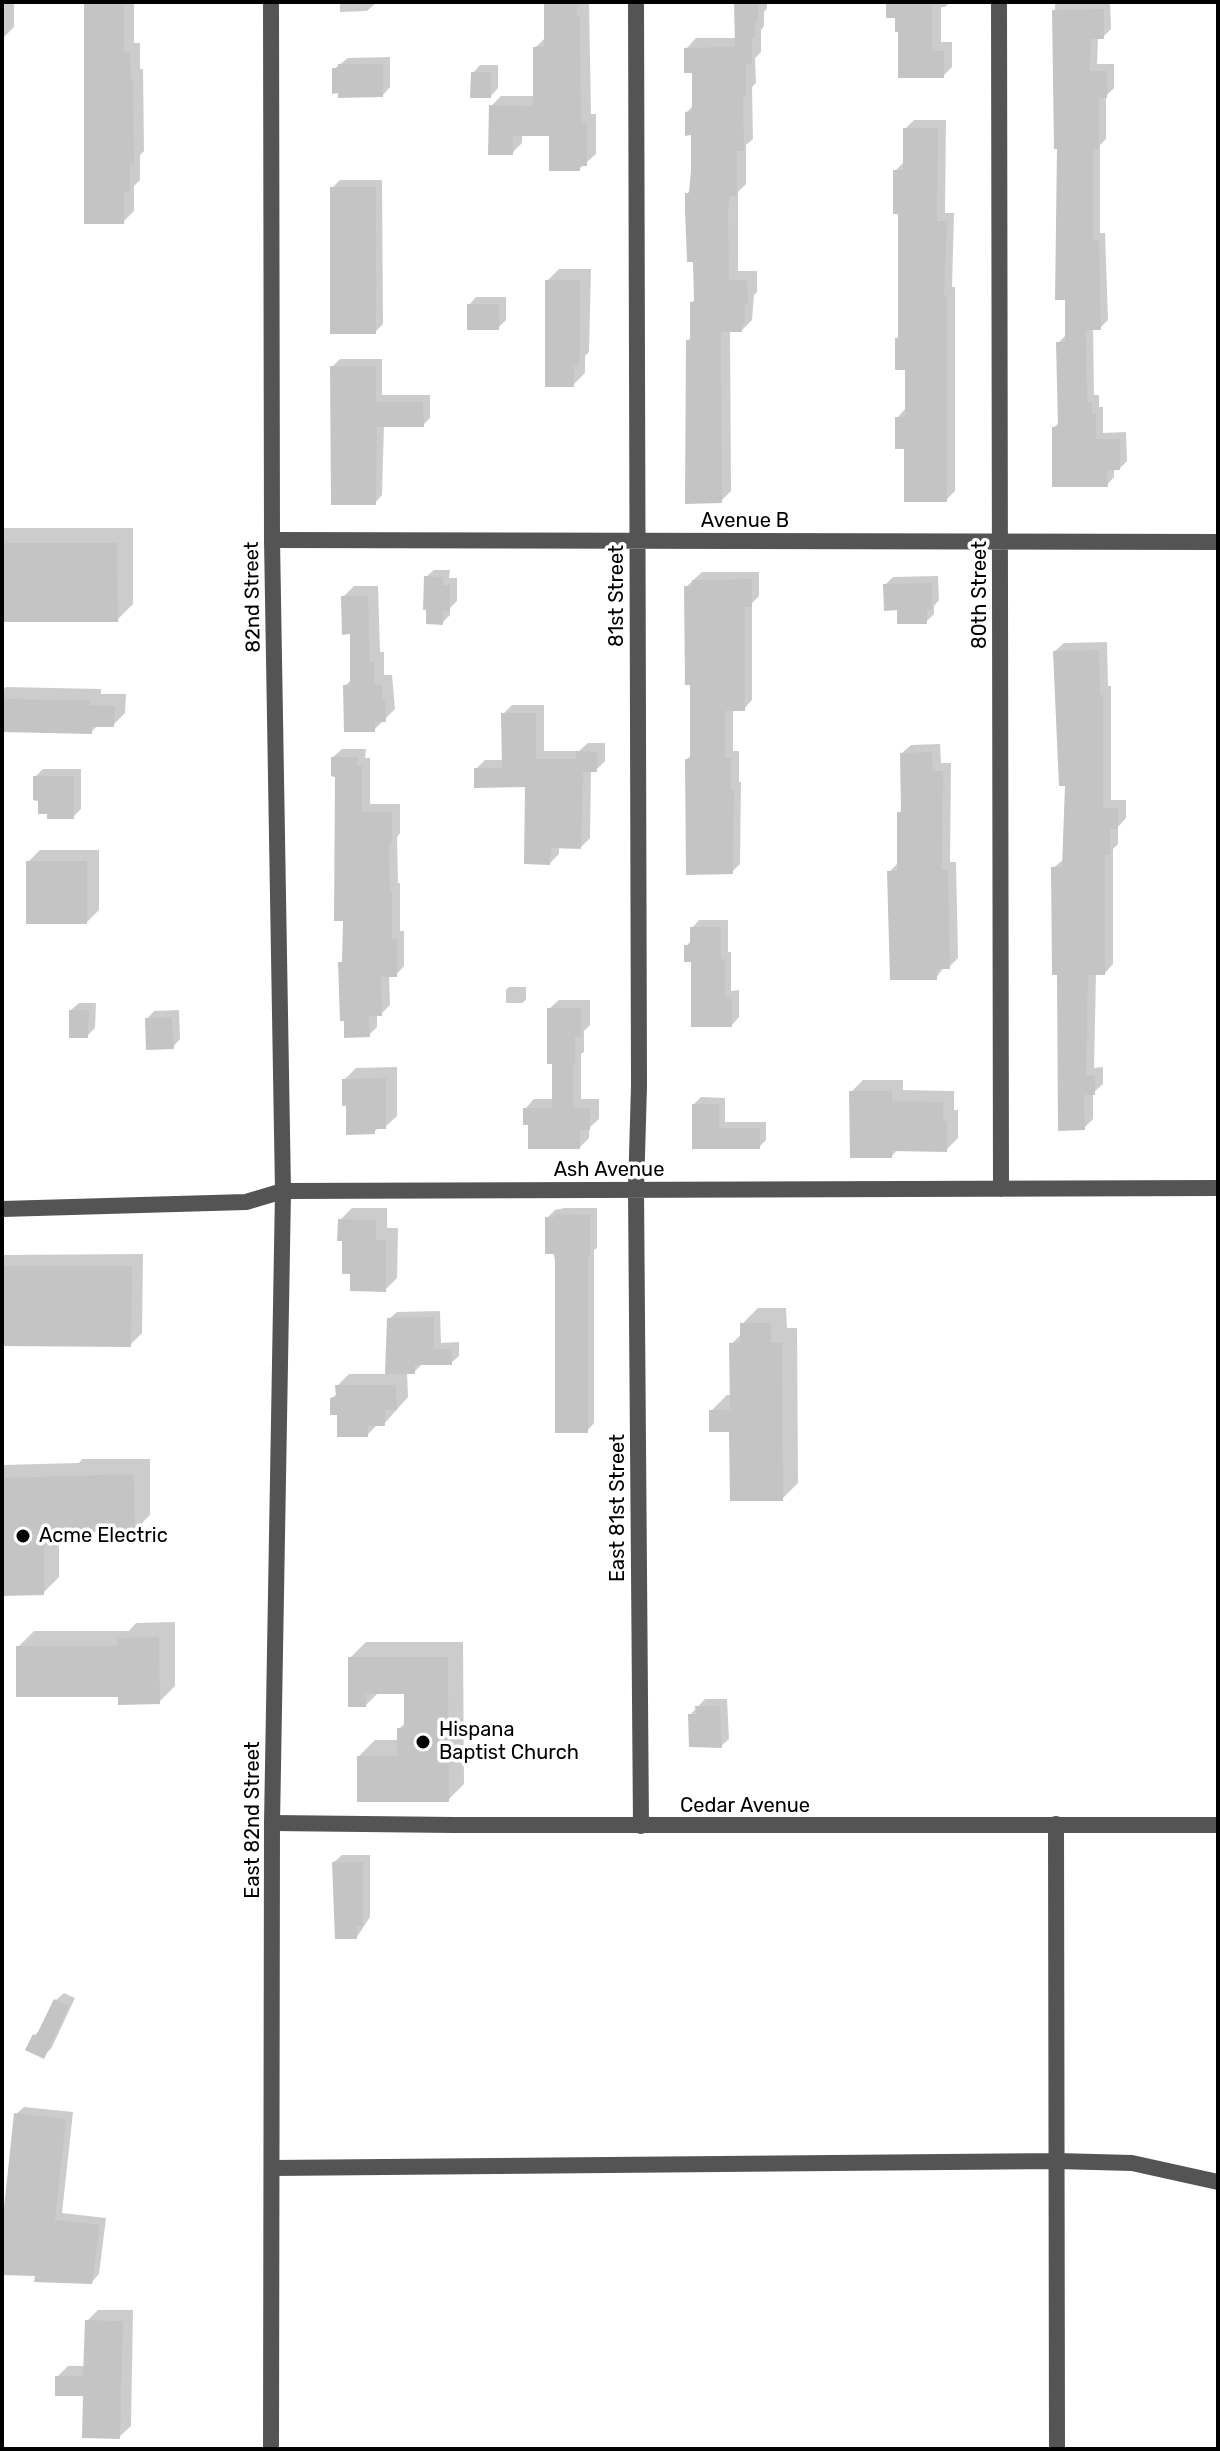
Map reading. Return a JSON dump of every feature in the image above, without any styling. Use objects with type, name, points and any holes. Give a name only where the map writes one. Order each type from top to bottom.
[{"type":"street","name":"82nd Street","points":[[271,2],[272,540],[283,1191]]},
{"type":"street","name":"81st Street","points":[[636,2],[639,1086],[636,1190]]},
{"type":"street","name":"80th Street","points":[[999,2],[1001,1189]]},
{"type":"street","name":"Avenue B","points":[[272,540],[1218,542]]},
{"type":"street","name":"Ash Avenue","points":[[2,1209],[246,1202],[283,1191],[1218,1188]]},
{"type":"street","name":"East 81st Street","points":[[636,1190],[641,1826]]},
{"type":"street","name":"East 82nd Street","points":[[271,2449],[272,1823],[283,1191]]},
{"type":"street","name":"Cedar Avenue","points":[[272,1823],[1218,1825]]},
{"type":"street","points":[[1056,1824],[1057,2449]]},
{"type":"street","points":[[272,2168],[1057,2161],[1132,2163],[1218,2182]]},
{"type":"building","points":[[84,2],[124,2],[124,52],[130,52],[133,79],[134,163],[130,163],[130,192],[124,192],[124,224],[84,224]]},
{"type":"building","points":[[544,2],[577,2],[577,15],[580,15],[581,123],[587,123],[587,166],[580,166],[580,171],[549,171],[549,136],[513,136],[513,155],[488,155],[489,105],[533,106],[533,47],[544,47]]},
{"type":"building","points":[[734,2],[758,2],[758,21],[755,21],[755,38],[752,39],[752,64],[746,64],[746,95],[743,95],[744,151],[737,151],[737,196],[730,196],[728,209],[729,280],[747,280],[748,305],[745,305],[742,332],[721,332],[722,503],[685,504],[686,340],[690,340],[690,302],[694,302],[693,262],[687,262],[685,209],[685,193],[689,193],[691,170],[691,135],[685,136],[685,112],[692,111],[692,73],[684,73],[684,48],[735,47]]},
{"type":"building","points":[[886,2],[932,2],[932,51],[944,51],[944,78],[898,78],[898,32],[895,32],[895,18],[886,18]]},
{"type":"building","points":[[1104,9],[1104,39],[1091,39],[1090,71],[1107,71],[1107,98],[1099,98],[1099,149],[1093,149],[1093,240],[1099,240],[1101,330],[1086,330],[1087,402],[1092,402],[1092,414],[1096,414],[1096,439],[1120,439],[1120,470],[1107,470],[1108,487],[1052,487],[1052,427],[1058,427],[1056,342],[1065,342],[1065,300],[1055,300],[1057,149],[1054,149],[1052,10]]},
{"type":"building","points":[[338,64],[383,64],[383,97],[338,98],[338,93],[332,94],[332,68],[338,68]]},
{"type":"building","points":[[471,72],[491,72],[491,98],[470,98]]},
{"type":"building","points":[[903,128],[938,128],[937,221],[947,221],[944,295],[947,295],[947,502],[904,502],[904,449],[895,449],[895,417],[905,417],[905,370],[895,370],[898,214],[893,214],[893,170],[903,170]]},
{"type":"building","points":[[330,187],[376,187],[376,334],[330,334]]},
{"type":"building","points":[[545,280],[580,280],[580,353],[578,366],[574,366],[574,387],[545,387]]},
{"type":"building","points":[[467,304],[499,304],[499,330],[467,330]]},
{"type":"building","points":[[330,366],[376,366],[376,402],[423,402],[424,427],[377,427],[376,505],[331,505]]},
{"type":"building","points":[[2,543],[117,543],[118,622],[2,622]]},
{"type":"building","points":[[424,576],[443,577],[443,585],[450,585],[450,611],[443,611],[443,625],[426,624],[426,610],[423,610]]},
{"type":"building","points":[[752,579],[752,607],[745,607],[745,711],[725,711],[725,758],[731,758],[731,790],[734,790],[733,874],[686,875],[685,759],[690,759],[690,685],[685,685],[684,586],[692,586],[692,580]]},
{"type":"building","points":[[932,583],[932,610],[927,610],[927,624],[897,624],[897,610],[884,611],[883,584]]},
{"type":"building","points":[[341,596],[368,596],[370,662],[374,662],[374,685],[382,685],[382,700],[385,700],[386,722],[375,722],[375,732],[344,732],[343,685],[350,685],[350,634],[342,635]]},
{"type":"building","points":[[1099,650],[1100,695],[1103,695],[1103,808],[1118,808],[1118,829],[1110,829],[1110,855],[1105,855],[1105,975],[1088,975],[1086,1076],[1095,1075],[1095,1095],[1084,1095],[1085,1130],[1058,1131],[1057,975],[1052,975],[1051,867],[1062,867],[1065,786],[1059,786],[1053,651]]},
{"type":"building","points":[[2,699],[90,700],[90,705],[115,706],[114,727],[92,727],[92,734],[2,732]]},
{"type":"building","points":[[501,713],[536,713],[536,759],[576,759],[576,751],[597,752],[597,772],[583,772],[581,849],[551,848],[550,865],[524,864],[525,787],[474,788],[474,768],[502,768]]},
{"type":"building","points":[[932,752],[933,771],[943,771],[942,870],[948,870],[950,969],[937,969],[937,980],[890,980],[887,871],[897,871],[897,812],[901,812],[900,753]]},
{"type":"building","points":[[331,757],[358,757],[357,766],[362,766],[362,812],[392,812],[390,891],[392,939],[397,939],[397,977],[381,977],[382,1016],[369,1016],[370,1037],[344,1038],[344,1021],[340,1021],[338,962],[342,962],[343,921],[334,921],[335,777],[331,776]]},
{"type":"building","points":[[33,776],[74,776],[74,819],[47,819],[47,814],[38,814],[38,801],[33,800]]},
{"type":"building","points":[[26,861],[87,861],[87,924],[26,924]]},
{"type":"building","points":[[690,927],[721,927],[725,997],[732,997],[732,1027],[691,1027],[691,962],[684,962],[684,945],[690,945]]},
{"type":"building","points":[[547,1008],[581,1008],[581,1037],[575,1037],[573,1108],[590,1108],[590,1130],[580,1130],[580,1149],[528,1149],[528,1125],[523,1125],[523,1108],[552,1108],[552,1064],[547,1064]]},
{"type":"building","points":[[69,1010],[89,1010],[88,1038],[69,1038]]},
{"type":"building","points":[[172,1017],[174,1049],[146,1050],[145,1018]]},
{"type":"building","points":[[386,1078],[386,1129],[375,1129],[375,1134],[346,1135],[342,1079]]},
{"type":"building","points":[[849,1091],[892,1091],[892,1101],[943,1102],[943,1121],[947,1121],[947,1152],[892,1151],[892,1158],[850,1158]]},
{"type":"building","points":[[692,1104],[719,1104],[719,1128],[760,1128],[760,1149],[692,1149]]},
{"type":"building","points":[[555,1214],[590,1215],[588,1433],[555,1433],[555,1257],[554,1254],[545,1254],[545,1217],[555,1217]]},
{"type":"building","points":[[338,1219],[376,1220],[376,1240],[386,1240],[386,1292],[350,1291],[350,1274],[342,1274],[342,1241],[337,1241]]},
{"type":"building","points":[[2,1266],[132,1266],[131,1347],[2,1346]]},
{"type":"building","points":[[434,1317],[434,1349],[452,1349],[452,1365],[415,1365],[415,1374],[385,1374],[387,1318]]},
{"type":"building","points":[[740,1323],[771,1323],[771,1343],[782,1343],[783,1501],[730,1501],[729,1432],[709,1432],[709,1410],[730,1410],[729,1343],[740,1343]]},
{"type":"building","points":[[335,1385],[396,1385],[397,1410],[385,1410],[385,1426],[368,1426],[368,1437],[337,1437],[337,1415],[330,1415],[330,1398],[336,1397]]},
{"type":"building","name":"Acme Electric","points":[[134,1474],[135,1533],[44,1531],[44,1595],[2,1596],[2,1478]]},
{"type":"building","points":[[159,1637],[160,1704],[118,1705],[118,1697],[16,1697],[16,1646],[118,1646],[118,1638]]},
{"type":"building","name":"Hispana Baptist Church","points":[[348,1657],[448,1657],[449,1802],[357,1802],[357,1756],[397,1756],[397,1728],[404,1728],[404,1694],[366,1694],[366,1707],[348,1707]]},
{"type":"building","points":[[695,1706],[720,1706],[722,1748],[689,1747],[688,1714],[696,1714]]},
{"type":"building","points":[[332,1862],[363,1862],[363,1926],[357,1926],[357,1939],[335,1939]]},
{"type":"building","points":[[54,1999],[69,2006],[44,2059],[25,2050],[33,2034],[36,2036]]},
{"type":"building","points":[[14,2113],[66,2119],[55,2220],[100,2225],[92,2284],[34,2282],[35,2276],[2,2275],[2,2208]]},
{"type":"building","points":[[85,2320],[123,2321],[120,2439],[82,2438],[83,2396],[55,2396],[55,2376],[83,2376]]},
{"type":"place","name":"Acme Electric","points":[[23,1536]]},
{"type":"place","name":"Hispana Baptist Church","points":[[423,1742]]}]
